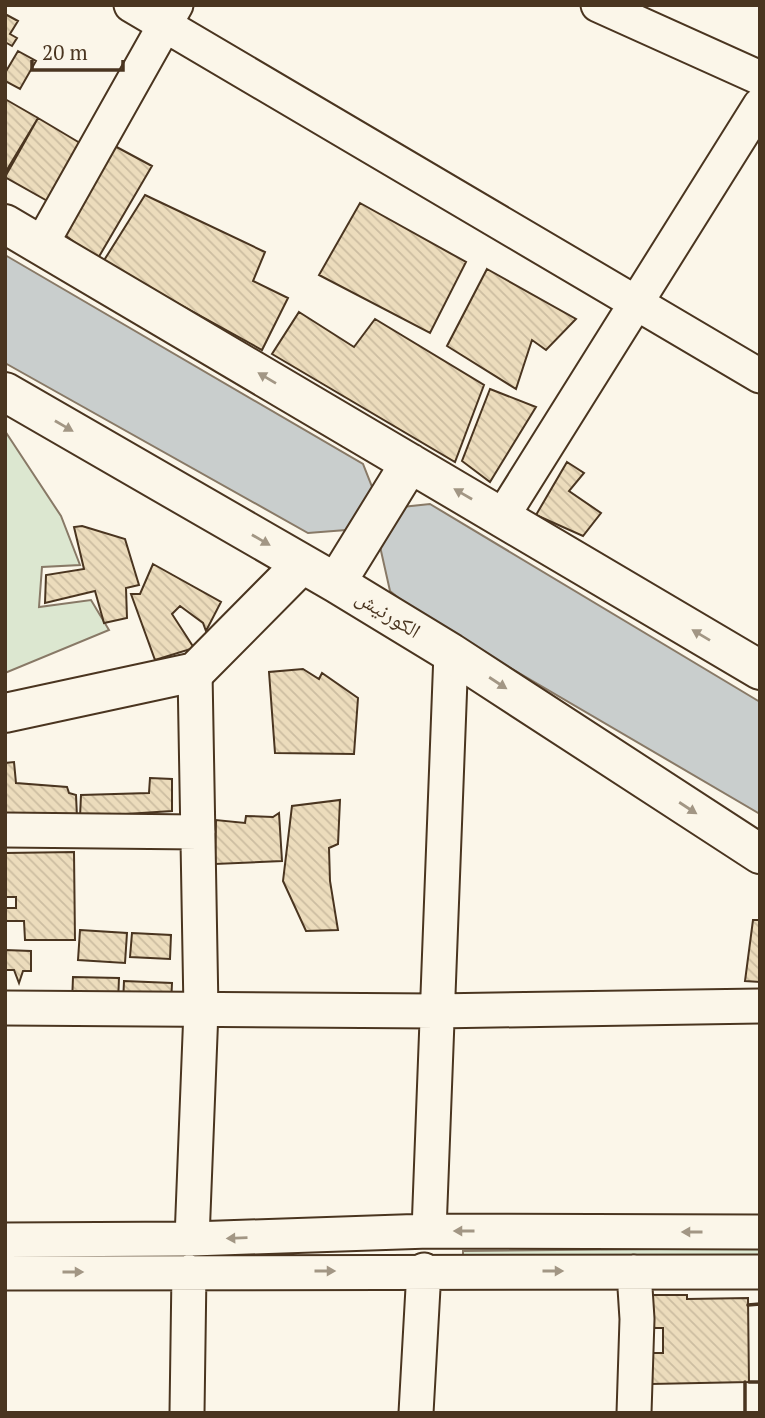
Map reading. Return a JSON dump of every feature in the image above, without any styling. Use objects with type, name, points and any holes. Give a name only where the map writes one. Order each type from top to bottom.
[{"type":"main road","points":[[5,224],[404,473],[502,517],[760,670]]},
{"type":"main road","name":"الكورنيش","points":[[5,392],[302,564],[343,572],[451,653],[760,854]]},
{"type":"main road","points":[[343,572],[404,473]]},
{"type":"main road","points":[[5,713],[195,671],[302,564]]},
{"type":"street","points":[[131,5],[170,16],[760,376]]},
{"type":"street","points":[[598,5],[760,78]]},
{"type":"street","points":[[41,244],[170,16]]},
{"type":"street","points":[[502,517],[760,105]]},
{"type":"street","points":[[429,1231],[435,1011],[451,653]]},
{"type":"street","points":[[192,1239],[201,1010],[195,671]]},
{"type":"street","points":[[5,830],[198,832]]},
{"type":"street","points":[[5,1008],[435,1011],[760,1006]]},
{"type":"street","points":[[5,1240],[192,1239],[429,1231],[760,1232]]},
{"type":"street","points":[[416,1413],[424,1270]]},
{"type":"street","points":[[5,1273],[424,1270],[760,1272]]},
{"type":"street","points":[[187,1413],[189,1272]]},
{"type":"street","points":[[634,1272],[637,1319],[634,1413]]},
{"type":"green space","points":[[5,431],[61,516],[80,565],[42,567],[39,607],[91,600],[109,630],[5,673]]},
{"type":"green space","points":[[760,1248],[760,1256],[463,1259],[463,1251]]},
{"type":"shaded area","points":[[5,255],[363,464],[376,497],[359,529],[308,533],[5,363]]},
{"type":"shaded area","points":[[430,504],[760,702],[760,814],[418,614],[390,591],[379,542],[402,507]]},
{"type":"building","points":[[5,14],[18,21],[10,34],[17,38],[12,46],[5,42]]},
{"type":"building","points":[[18,51],[36,61],[20,89],[5,81],[5,73]]},
{"type":"building","points":[[5,99],[38,118],[5,173]]},
{"type":"building","points":[[38,118],[85,146],[51,203],[5,177]]},
{"type":"building","points":[[111,144],[152,166],[97,260],[61,232]]},
{"type":"building","points":[[145,195],[265,252],[253,281],[288,298],[262,350],[103,262]]},
{"type":"building","points":[[360,203],[466,262],[430,333],[319,275]]},
{"type":"building","points":[[487,269],[576,319],[546,350],[532,340],[516,389],[447,346]]},
{"type":"building","points":[[299,312],[354,347],[375,319],[484,385],[455,462],[272,354]]},
{"type":"building","points":[[490,389],[536,407],[490,482],[462,461]]},
{"type":"building","points":[[567,462],[584,473],[569,491],[601,513],[583,536],[536,515]]},
{"type":"building","points":[[82,526],[125,539],[139,585],[126,588],[127,618],[104,623],[95,591],[45,603],[46,575],[84,569],[74,527]]},
{"type":"building","points":[[153,564],[221,602],[206,631],[203,623],[180,606],[172,614],[194,648],[155,660],[131,594],[140,594]]},
{"type":"building","points":[[303,669],[319,679],[322,673],[358,698],[354,754],[275,753],[269,672]]},
{"type":"building","points":[[14,762],[16,783],[67,787],[69,793],[76,795],[77,817],[5,817],[5,763]]},
{"type":"building","points":[[150,778],[172,779],[172,811],[80,817],[81,795],[149,793]]},
{"type":"building","points":[[340,800],[338,844],[329,848],[330,881],[338,930],[306,931],[283,881],[292,806]]},
{"type":"building","points":[[279,813],[282,861],[215,864],[216,820],[245,823],[246,816],[273,817]]},
{"type":"building","points":[[74,852],[75,940],[25,940],[24,921],[5,921],[5,908],[16,908],[16,897],[5,897],[5,853]]},
{"type":"building","points":[[753,920],[760,920],[760,982],[745,981]]},
{"type":"building","points":[[80,930],[127,933],[125,963],[78,960]]},
{"type":"building","points":[[132,933],[171,935],[170,959],[130,957]]},
{"type":"building","points":[[5,950],[31,951],[31,971],[23,971],[19,983],[14,970],[5,970]]},
{"type":"building","points":[[73,977],[119,978],[118,1003],[72,1003]]},
{"type":"building","points":[[124,981],[172,983],[171,1006],[123,1004]]},
{"type":"building","points":[[653,1295],[687,1295],[687,1299],[748,1298],[749,1382],[651,1384],[651,1353],[663,1353],[663,1328],[653,1328]]},
{"type":"wall","points":[[748,1305],[760,1304]]},
{"type":"wall","points":[[745,1382],[745,1413]]},
{"type":"wall","points":[[749,1382],[760,1382]]}]
